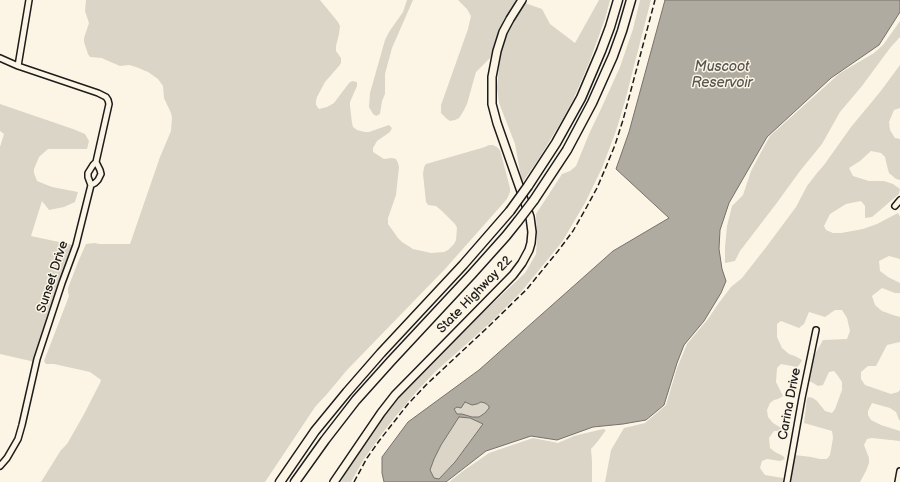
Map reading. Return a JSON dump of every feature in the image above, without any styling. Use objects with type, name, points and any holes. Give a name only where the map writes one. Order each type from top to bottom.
[{"type":"highway","points":[[280,482],[315,431],[347,392],[381,353],[467,261],[510,211],[543,165],[581,98],[602,51],[618,0]]},
{"type":"highway","points":[[295,482],[356,400],[494,249],[534,200],[567,150],[592,104],[613,56],[631,0]]},
{"type":"main road","name":"State Highway 22","points":[[334,482],[395,395],[513,275],[529,250],[532,232],[528,212],[500,133],[494,113],[492,94],[493,69],[497,51],[510,19],[522,0]]},
{"type":"street","points":[[0,58],[18,66],[29,0]]},
{"type":"street","name":"Sunset Drive","points":[[0,466],[7,458],[18,439],[37,359],[76,245],[91,185],[98,180],[101,174],[96,162],[109,104],[106,97],[98,93],[18,66]]},
{"type":"street","points":[[91,185],[88,173],[96,162]]},
{"type":"street","points":[[895,206],[900,200]]},
{"type":"street","name":"Carina Drive","points":[[786,482],[816,330]]},
{"type":"street","points":[[898,482],[900,470]]},
{"type":"shaded area","points":[[86,0],[320,0],[340,26],[336,51],[341,58],[341,63],[325,82],[317,97],[316,105],[319,109],[327,107],[334,103],[349,83],[352,81],[357,82],[357,86],[350,102],[353,127],[357,130],[365,132],[389,125],[392,128],[390,132],[377,141],[373,148],[373,152],[384,159],[396,159],[398,163],[399,167],[396,195],[388,218],[388,224],[402,242],[413,249],[431,253],[444,252],[454,244],[456,240],[457,228],[455,224],[436,206],[428,205],[426,202],[423,174],[426,164],[489,145],[493,145],[500,150],[510,188],[507,199],[445,269],[347,370],[315,407],[265,482],[41,482],[61,450],[67,444],[101,380],[90,372],[54,364],[46,364],[44,361],[69,296],[68,288],[86,244],[130,244],[160,157],[171,131],[171,113],[164,98],[163,86],[158,79],[148,72],[136,67],[129,65],[120,66],[102,58],[90,57],[88,54],[84,42],[89,23],[85,11]]},
{"type":"shaded area","points":[[407,0],[413,0],[392,48],[385,74],[385,94],[382,101],[380,114],[376,116],[369,107],[370,93],[385,40],[403,12]]},
{"type":"shaded area","points":[[458,0],[517,0],[504,19],[490,58],[476,72],[467,104],[463,112],[459,118],[450,121],[441,113],[441,105],[468,29],[471,16],[467,9]]},
{"type":"shaded area","points":[[599,0],[610,0],[605,19],[589,63],[573,100],[561,122],[522,183],[515,144],[499,103],[497,88],[500,55],[508,29],[525,3],[542,9],[550,24],[575,43]]},
{"type":"shaded area","points":[[640,0],[651,0],[616,131],[602,168],[585,203],[562,242],[521,292],[490,323],[435,372],[417,391],[381,435],[364,459],[351,482],[341,482],[382,418],[409,386],[477,318],[525,273],[536,254],[536,214],[562,174],[570,171],[576,166],[620,67],[633,29]]},
{"type":"shaded area","points":[[900,21],[900,37],[840,112],[822,144],[740,251],[735,261],[725,263],[727,226],[732,206],[743,195],[751,171],[770,136],[840,73],[874,53],[883,45]]},
{"type":"shaded area","points":[[900,65],[900,108],[894,110],[889,122],[890,130],[895,138],[900,139],[900,180],[896,179],[889,173],[885,157],[881,153],[871,151],[849,168],[853,176],[869,181],[884,181],[893,184],[900,189],[899,194],[872,217],[865,218],[865,206],[861,201],[846,204],[830,214],[824,226],[826,230],[833,233],[841,233],[863,229],[877,224],[898,213],[900,217],[900,259],[889,256],[879,261],[880,271],[900,283],[900,293],[895,293],[882,288],[872,296],[875,305],[882,311],[900,317],[900,342],[887,345],[876,366],[868,366],[861,372],[861,379],[865,385],[891,394],[900,390],[900,420],[896,412],[890,408],[872,403],[868,411],[868,415],[871,420],[881,425],[900,431],[900,441],[872,438],[867,439],[864,445],[869,458],[869,463],[860,482],[789,482],[795,455],[827,459],[830,455],[833,438],[832,431],[804,423],[807,398],[813,398],[825,411],[832,413],[842,390],[842,382],[834,371],[829,372],[823,385],[818,386],[808,380],[809,373],[814,356],[823,340],[847,339],[850,331],[847,318],[842,310],[835,310],[825,317],[809,312],[804,324],[799,328],[781,321],[777,324],[777,337],[782,348],[789,354],[802,360],[797,367],[781,364],[777,368],[776,382],[783,396],[770,403],[767,410],[768,417],[773,423],[783,429],[781,431],[774,431],[769,438],[770,448],[783,456],[785,459],[780,461],[767,459],[762,461],[760,468],[765,475],[783,478],[783,482],[605,482],[611,450],[624,428],[645,423],[666,405],[677,368],[687,344],[708,319],[731,287],[742,278],[767,246],[796,207],[807,186]]},
{"type":"shaded area","points":[[0,104],[73,129],[85,134],[89,141],[87,149],[48,149],[39,157],[34,169],[37,181],[52,187],[78,192],[75,202],[64,207],[49,210],[42,201],[31,236],[73,245],[35,362],[0,354],[0,147],[4,134],[0,131]]},
{"type":"shaded area","points":[[464,402],[472,405],[481,402],[489,406],[489,408],[479,417],[457,414],[454,409]]},
{"type":"shaded area","points":[[459,417],[470,418],[483,424],[455,462],[439,479],[434,478],[430,470],[434,459]]},
{"type":"shaded area","points":[[603,429],[606,430],[591,449],[592,482],[449,482],[489,453],[533,438],[558,443],[574,436]]},
{"type":"water","name":"Muscoot Reservoir","points":[[665,0],[900,0],[900,12],[879,45],[831,78],[767,137],[729,203],[720,230],[719,249],[722,269],[726,281],[721,293],[704,321],[684,345],[664,405],[646,420],[593,427],[557,440],[531,436],[486,451],[446,482],[384,482],[382,473],[382,457],[408,422],[479,370],[613,251],[669,218],[616,169],[629,132]],"holes":[[[465,402],[472,405],[481,402],[485,403],[489,406],[489,408],[479,417],[457,414],[454,409],[457,407],[461,408]],[[459,417],[470,418],[483,424],[455,462],[439,479],[434,478],[430,470],[434,459]]]},
{"type":"railway","points":[[354,482],[367,458],[408,404],[527,289],[573,231],[597,188],[615,145],[655,0]]}]
